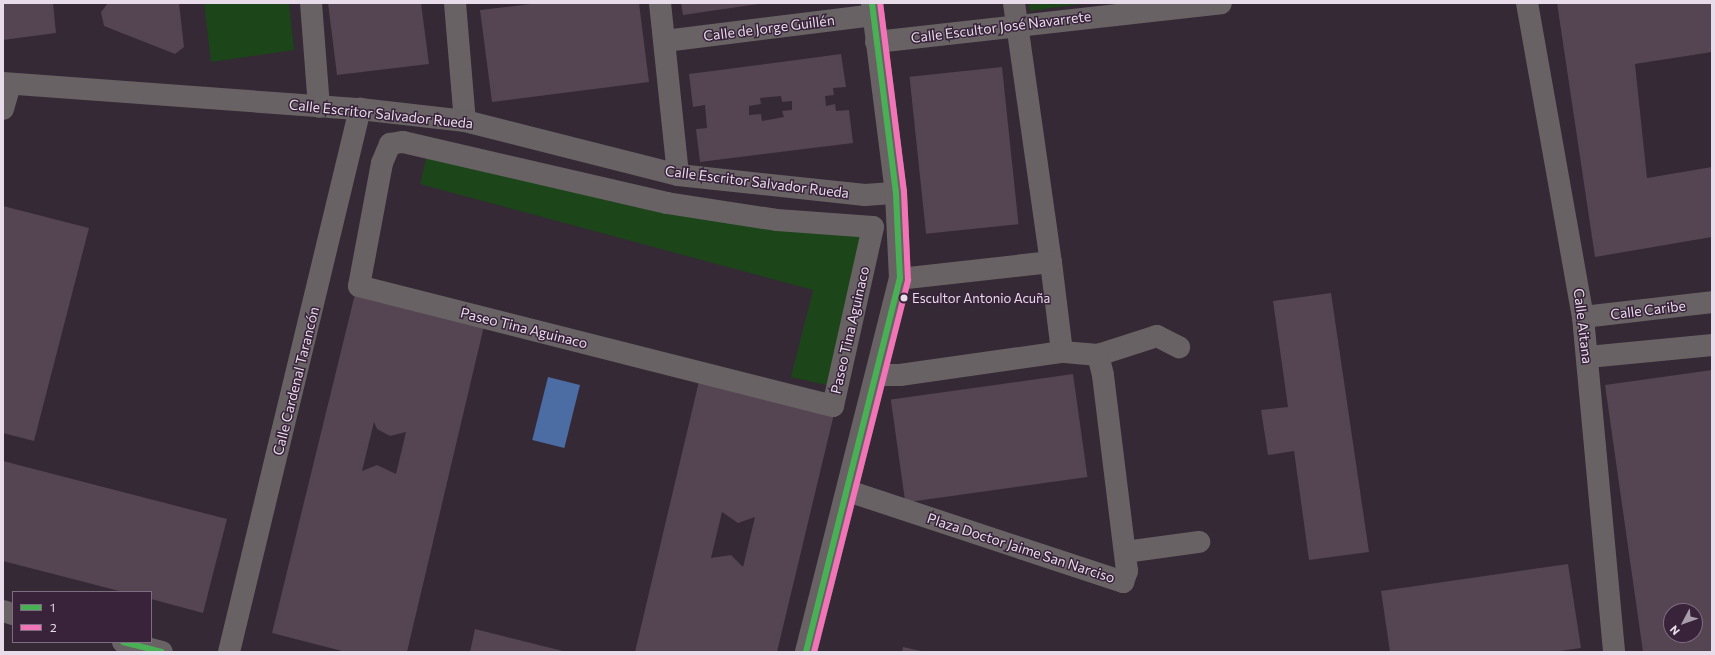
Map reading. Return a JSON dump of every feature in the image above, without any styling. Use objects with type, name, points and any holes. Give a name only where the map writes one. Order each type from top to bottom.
[{"type":"street","points":[[311,3],[319,107]]},
{"type":"street","points":[[455,3],[465,120]]},
{"type":"street","points":[[660,3],[678,175]]},
{"type":"street","name":"Calle Escultor José Navarrete","points":[[876,42],[1016,13],[1221,3]]},
{"type":"street","name":"Calle Aitana","points":[[1527,3],[1583,317],[1588,357],[1614,652]]},
{"type":"street","points":[[806,652],[848,491],[900,279],[896,193],[872,9]]},
{"type":"street","name":"Calle de Jorge Guillén","points":[[665,41],[872,9]]},
{"type":"street","points":[[1016,13],[1052,262],[1062,352]]},
{"type":"street","points":[[3,109],[6,84]]},
{"type":"street","name":"Calle Escritor Salvador Rueda","points":[[6,84],[360,109],[465,120],[678,175],[865,195],[896,193]]},
{"type":"street","name":"Calle Cardenal Tarancón","points":[[230,652],[360,109]]},
{"type":"street","name":"Paseo Tina Aguinaco","points":[[403,142],[667,203],[777,220],[873,227],[833,406],[359,286],[382,163],[390,144],[403,142]]},
{"type":"street","points":[[900,279],[1052,262]]},
{"type":"street","name":"Calle Caribe","points":[[1583,317],[1712,302]]},
{"type":"street","points":[[877,375],[900,375],[1062,352],[1098,355],[1157,336],[1179,347]]},
{"type":"street","points":[[1588,357],[1712,345]]},
{"type":"street","name":"Plaza Doctor Jaime San Narciso","points":[[848,491],[1123,582],[1127,571],[1125,552],[1098,355]]},
{"type":"street","points":[[1125,552],[1199,542]]},
{"type":"street","points":[[127,643],[162,652]]},
{"type":"green space","points":[[204,3],[289,3],[294,50],[211,62]]},
{"type":"green space","points":[[1029,3],[1088,3],[1030,11]]},
{"type":"green space","points":[[427,155],[864,236],[831,386],[791,377],[813,290],[420,184]]},
{"type":"water","points":[[548,377],[580,385],[564,448],[532,440]]},
{"type":"building","points":[[3,3],[53,3],[56,33],[3,40]]},
{"type":"building","points":[[108,3],[179,3],[184,47],[175,54],[104,26],[101,12]]},
{"type":"building","points":[[328,3],[421,3],[429,64],[337,75]]},
{"type":"building","points":[[539,3],[639,3],[649,82],[492,102],[480,10]]},
{"type":"building","points":[[681,3],[758,3],[758,4],[683,15]]},
{"type":"building","points":[[1557,3],[1712,3],[1712,52],[1635,64],[1647,178],[1712,167],[1712,237],[1595,257]]},
{"type":"building","points":[[841,54],[846,87],[833,88],[834,95],[825,96],[826,106],[835,104],[836,111],[849,110],[853,143],[700,162],[696,129],[707,128],[705,105],[693,107],[689,74]],"holes":[[[781,96],[782,102],[792,101],[792,110],[782,111],[784,117],[762,121],[761,114],[749,115],[749,106],[761,104],[760,98]]]},
{"type":"building","points":[[1002,67],[1019,224],[926,234],[910,77]]},
{"type":"building","points":[[3,206],[89,228],[34,441],[3,433]]},
{"type":"building","points":[[1331,293],[1369,552],[1309,560],[1294,451],[1268,455],[1261,410],[1288,407],[1273,301]]},
{"type":"building","points":[[355,294],[484,326],[407,652],[346,652],[272,633]],"holes":[[[374,422],[377,429],[390,436],[406,432],[396,474],[377,465],[362,471]]]},
{"type":"building","points":[[1712,370],[1712,652],[1643,652],[1605,385]]},
{"type":"building","points":[[1073,374],[1087,477],[905,503],[891,400]]},
{"type":"building","points":[[699,381],[834,414],[777,652],[635,652]],"holes":[[[722,512],[738,523],[755,517],[743,567],[731,555],[711,558]]]},
{"type":"building","points":[[3,461],[227,519],[203,613],[152,599],[152,591],[119,591],[3,561]]},
{"type":"building","points":[[1568,564],[1581,648],[1554,652],[1390,652],[1381,591]]},
{"type":"building","points":[[475,629],[563,651],[563,652],[470,652]]},
{"type":"building","points":[[903,647],[921,651],[921,652],[902,652]]},
{"type":"transit line","name":"1","points":[[806,652],[900,279],[896,193],[872,3]]},
{"type":"transit line","name":"2","points":[[814,652],[908,280],[904,192],[880,3]]},
{"type":"transit line","name":"1","points":[[127,643],[162,652]]},
{"type":"place","name":"Escultor Antonio Acuña","points":[[904,298]]}]
